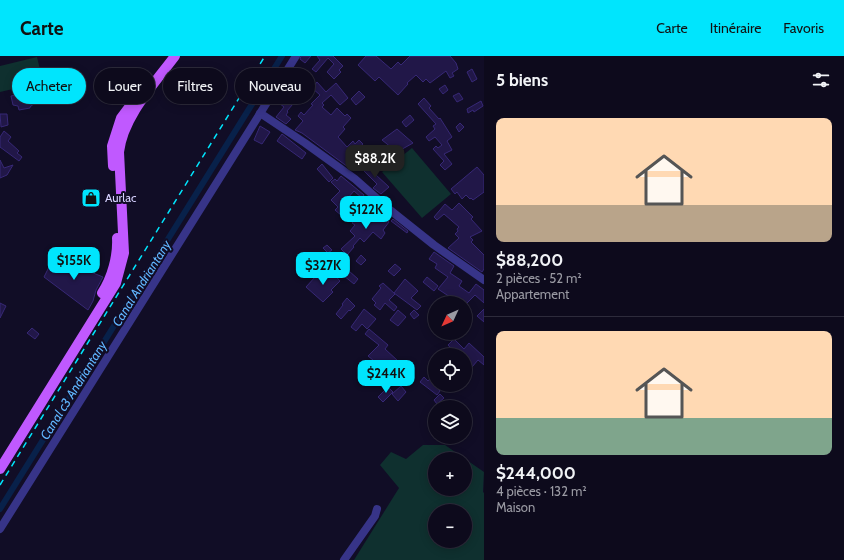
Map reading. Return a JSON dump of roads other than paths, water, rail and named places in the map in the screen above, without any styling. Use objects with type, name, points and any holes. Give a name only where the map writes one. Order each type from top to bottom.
[{"type":"main road","points":[[0,457],[107,285],[118,246],[112,146],[121,118],[166,56]]},
{"type":"main road","points":[[0,469],[116,283],[124,253],[119,152],[120,143],[130,117],[175,56]]},
{"type":"street","points":[[0,529],[296,56]]},
{"type":"street","points":[[260,113],[355,179],[390,210],[434,245],[484,280]]},
{"type":"street","points":[[344,560],[375,516],[377,509]]},
{"type":"waterway","name":"Canal c3 Andriantany","points":[[0,509],[282,56]]},
{"type":"waterway","name":"Canal c3 Andriantany","points":[[0,507],[197,192]]},
{"type":"railway","points":[[0,485],[265,56]]},
{"type":"place","name":"Aurlac","points":[[91,198]]},
{"type":"water label","name":"Canal Andriantany","points":[[141,283]]}]
